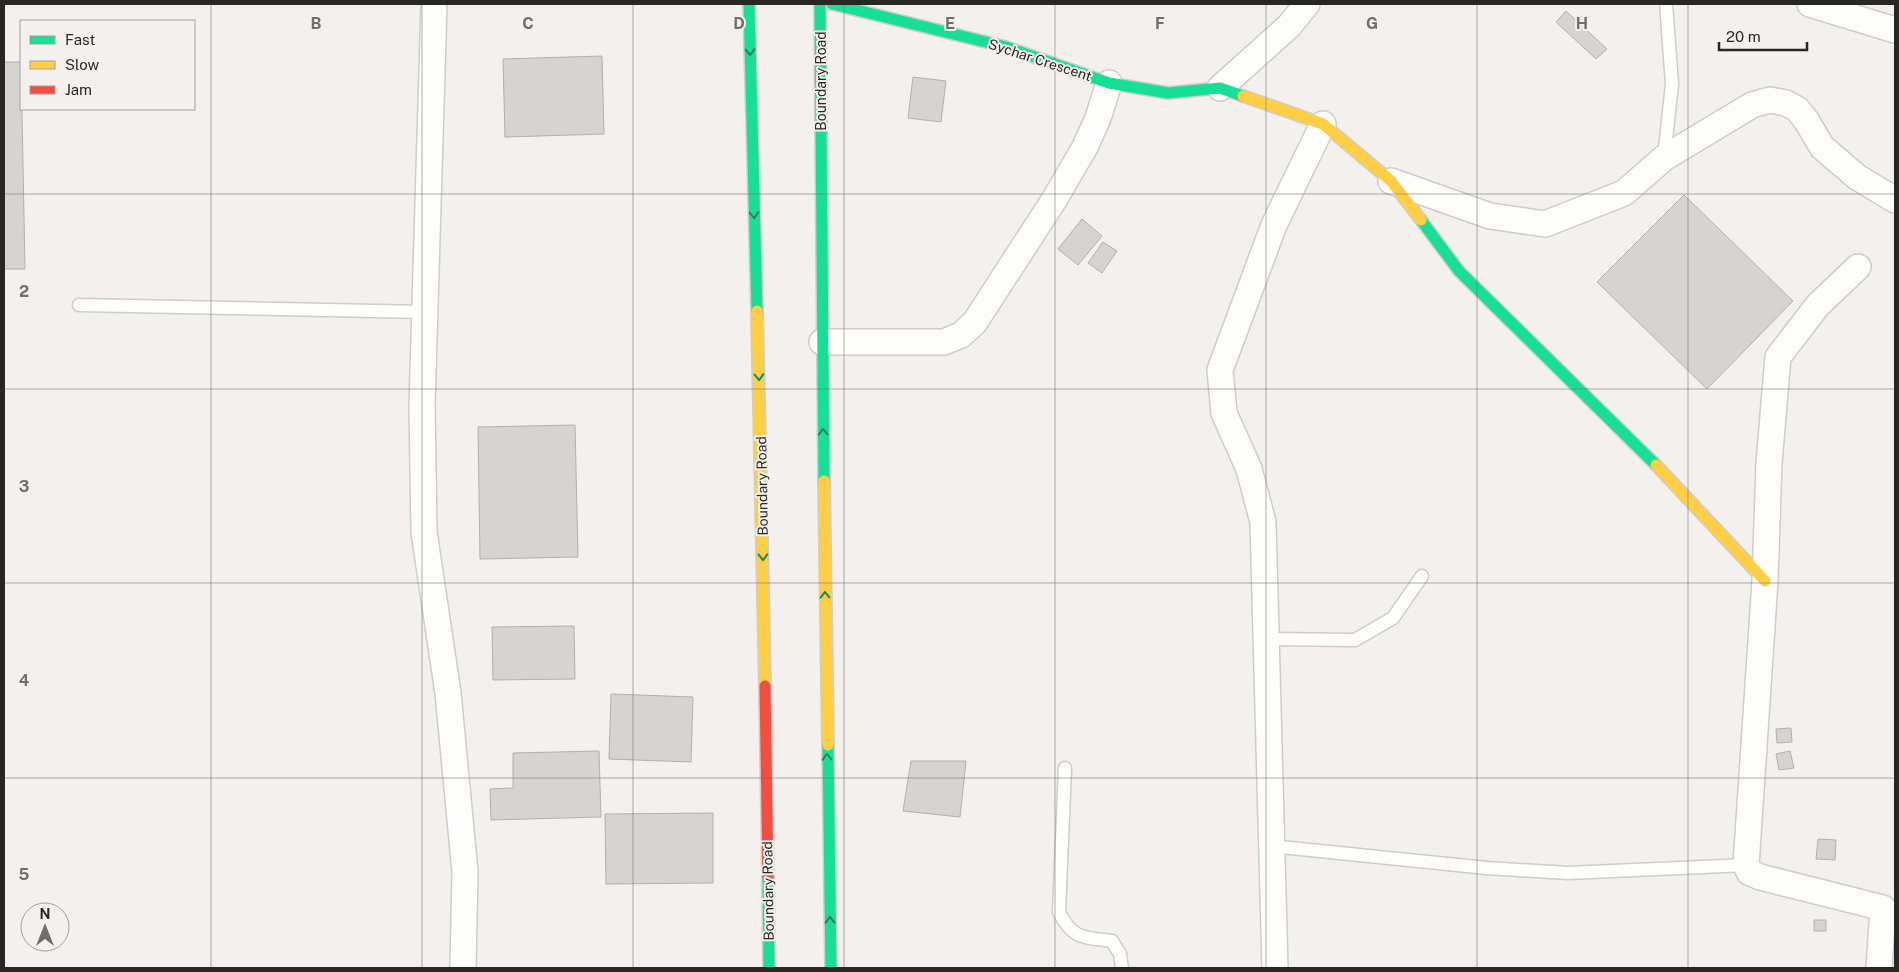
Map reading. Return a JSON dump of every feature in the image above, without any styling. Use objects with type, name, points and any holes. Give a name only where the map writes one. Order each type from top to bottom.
[{"type":"main road","name":"Boundary Road","points":[[749,4],[762,485],[769,968]]},
{"type":"main road","name":"Boundary Road","points":[[820,4],[822,342],[830,968]]},
{"type":"main road","name":"Sychar Crescent","points":[[832,4],[1006,47],[1109,83],[1168,92],[1220,88]]},
{"type":"main road","points":[[1220,88],[1322,124],[1391,181],[1459,271],[1634,442],[1765,581]]},
{"type":"street","points":[[434,4],[422,404],[424,532],[448,693],[465,872],[463,968]]},
{"type":"street","points":[[1220,88],[1289,26],[1307,4]]},
{"type":"street","points":[[1810,4],[1895,30]]},
{"type":"street","points":[[822,342],[944,342],[961,335],[975,322],[1054,200],[1085,147],[1098,118],[1109,83]]},
{"type":"street","points":[[1391,181],[1490,216],[1545,224],[1624,193],[1664,158],[1752,105],[1770,100],[1786,103],[1797,109],[1822,147],[1857,177],[1895,200]]},
{"type":"street","points":[[1275,968],[1270,846],[1263,522],[1249,468],[1224,413],[1220,370],[1274,225],[1322,124]]},
{"type":"street","points":[[1858,267],[1818,305],[1778,357],[1769,463],[1765,581],[1746,865],[1749,872],[1760,877],[1889,909],[1879,968]]},
{"type":"lane","points":[[1664,158],[1672,84],[1666,4]]},
{"type":"lane","points":[[79,305],[425,312]]},
{"type":"lane","points":[[1266,639],[1355,640],[1393,618],[1422,576]]},
{"type":"lane","points":[[1065,768],[1059,912],[1071,931],[1084,937],[1112,941],[1120,954],[1122,968]]},
{"type":"lane","points":[[1270,846],[1488,868],[1568,873],[1746,865]]},
{"type":"building","points":[[1566,11],[1607,49],[1596,59],[1556,22]]},
{"type":"building","points":[[602,56],[604,134],[505,137],[503,59]]},
{"type":"building","points":[[4,62],[20,62],[25,269],[4,269]]},
{"type":"building","points":[[913,77],[946,81],[941,122],[908,118]]},
{"type":"building","points":[[1684,195],[1793,301],[1707,389],[1597,282]]},
{"type":"building","points":[[1082,219],[1102,236],[1078,265],[1058,249]]},
{"type":"building","points":[[1103,242],[1117,251],[1102,273],[1088,263]]},
{"type":"building","points":[[575,425],[578,557],[480,559],[478,427]]},
{"type":"building","points":[[574,626],[575,679],[493,680],[492,627]]},
{"type":"building","points":[[611,694],[693,697],[691,762],[609,759]]},
{"type":"building","points":[[1791,728],[1792,742],[1777,743],[1776,729]]},
{"type":"building","points":[[599,751],[601,817],[491,820],[490,789],[513,788],[513,753]]},
{"type":"building","points":[[1790,751],[1794,768],[1779,770],[1776,754]]},
{"type":"building","points":[[911,761],[966,761],[960,817],[903,811]]},
{"type":"building","points":[[713,813],[713,883],[606,884],[605,814]]},
{"type":"building","points":[[1818,839],[1836,840],[1835,860],[1816,859]]},
{"type":"building","points":[[1814,920],[1826,920],[1826,931],[1814,931]]},
{"type":"traffic: fast","points":[[749,4],[757,311]]},
{"type":"traffic: fast","points":[[820,4],[824,481]]},
{"type":"traffic: fast","points":[[832,4],[1006,47],[1109,83],[1168,93],[1220,88],[1243,96]]},
{"type":"traffic: fast","points":[[1421,220],[1459,271],[1656,465]]},
{"type":"traffic: fast","points":[[828,745],[831,968]]},
{"type":"traffic: fast","points":[[768,877],[769,968]]},
{"type":"traffic: slow","points":[[1243,96],[1323,124],[1391,181],[1421,220]]},
{"type":"traffic: slow","points":[[757,311],[765,686]]},
{"type":"traffic: slow","points":[[1656,465],[1765,581]]},
{"type":"traffic: slow","points":[[824,481],[828,745]]},
{"type":"traffic: jam","points":[[765,686],[768,877]]}]
